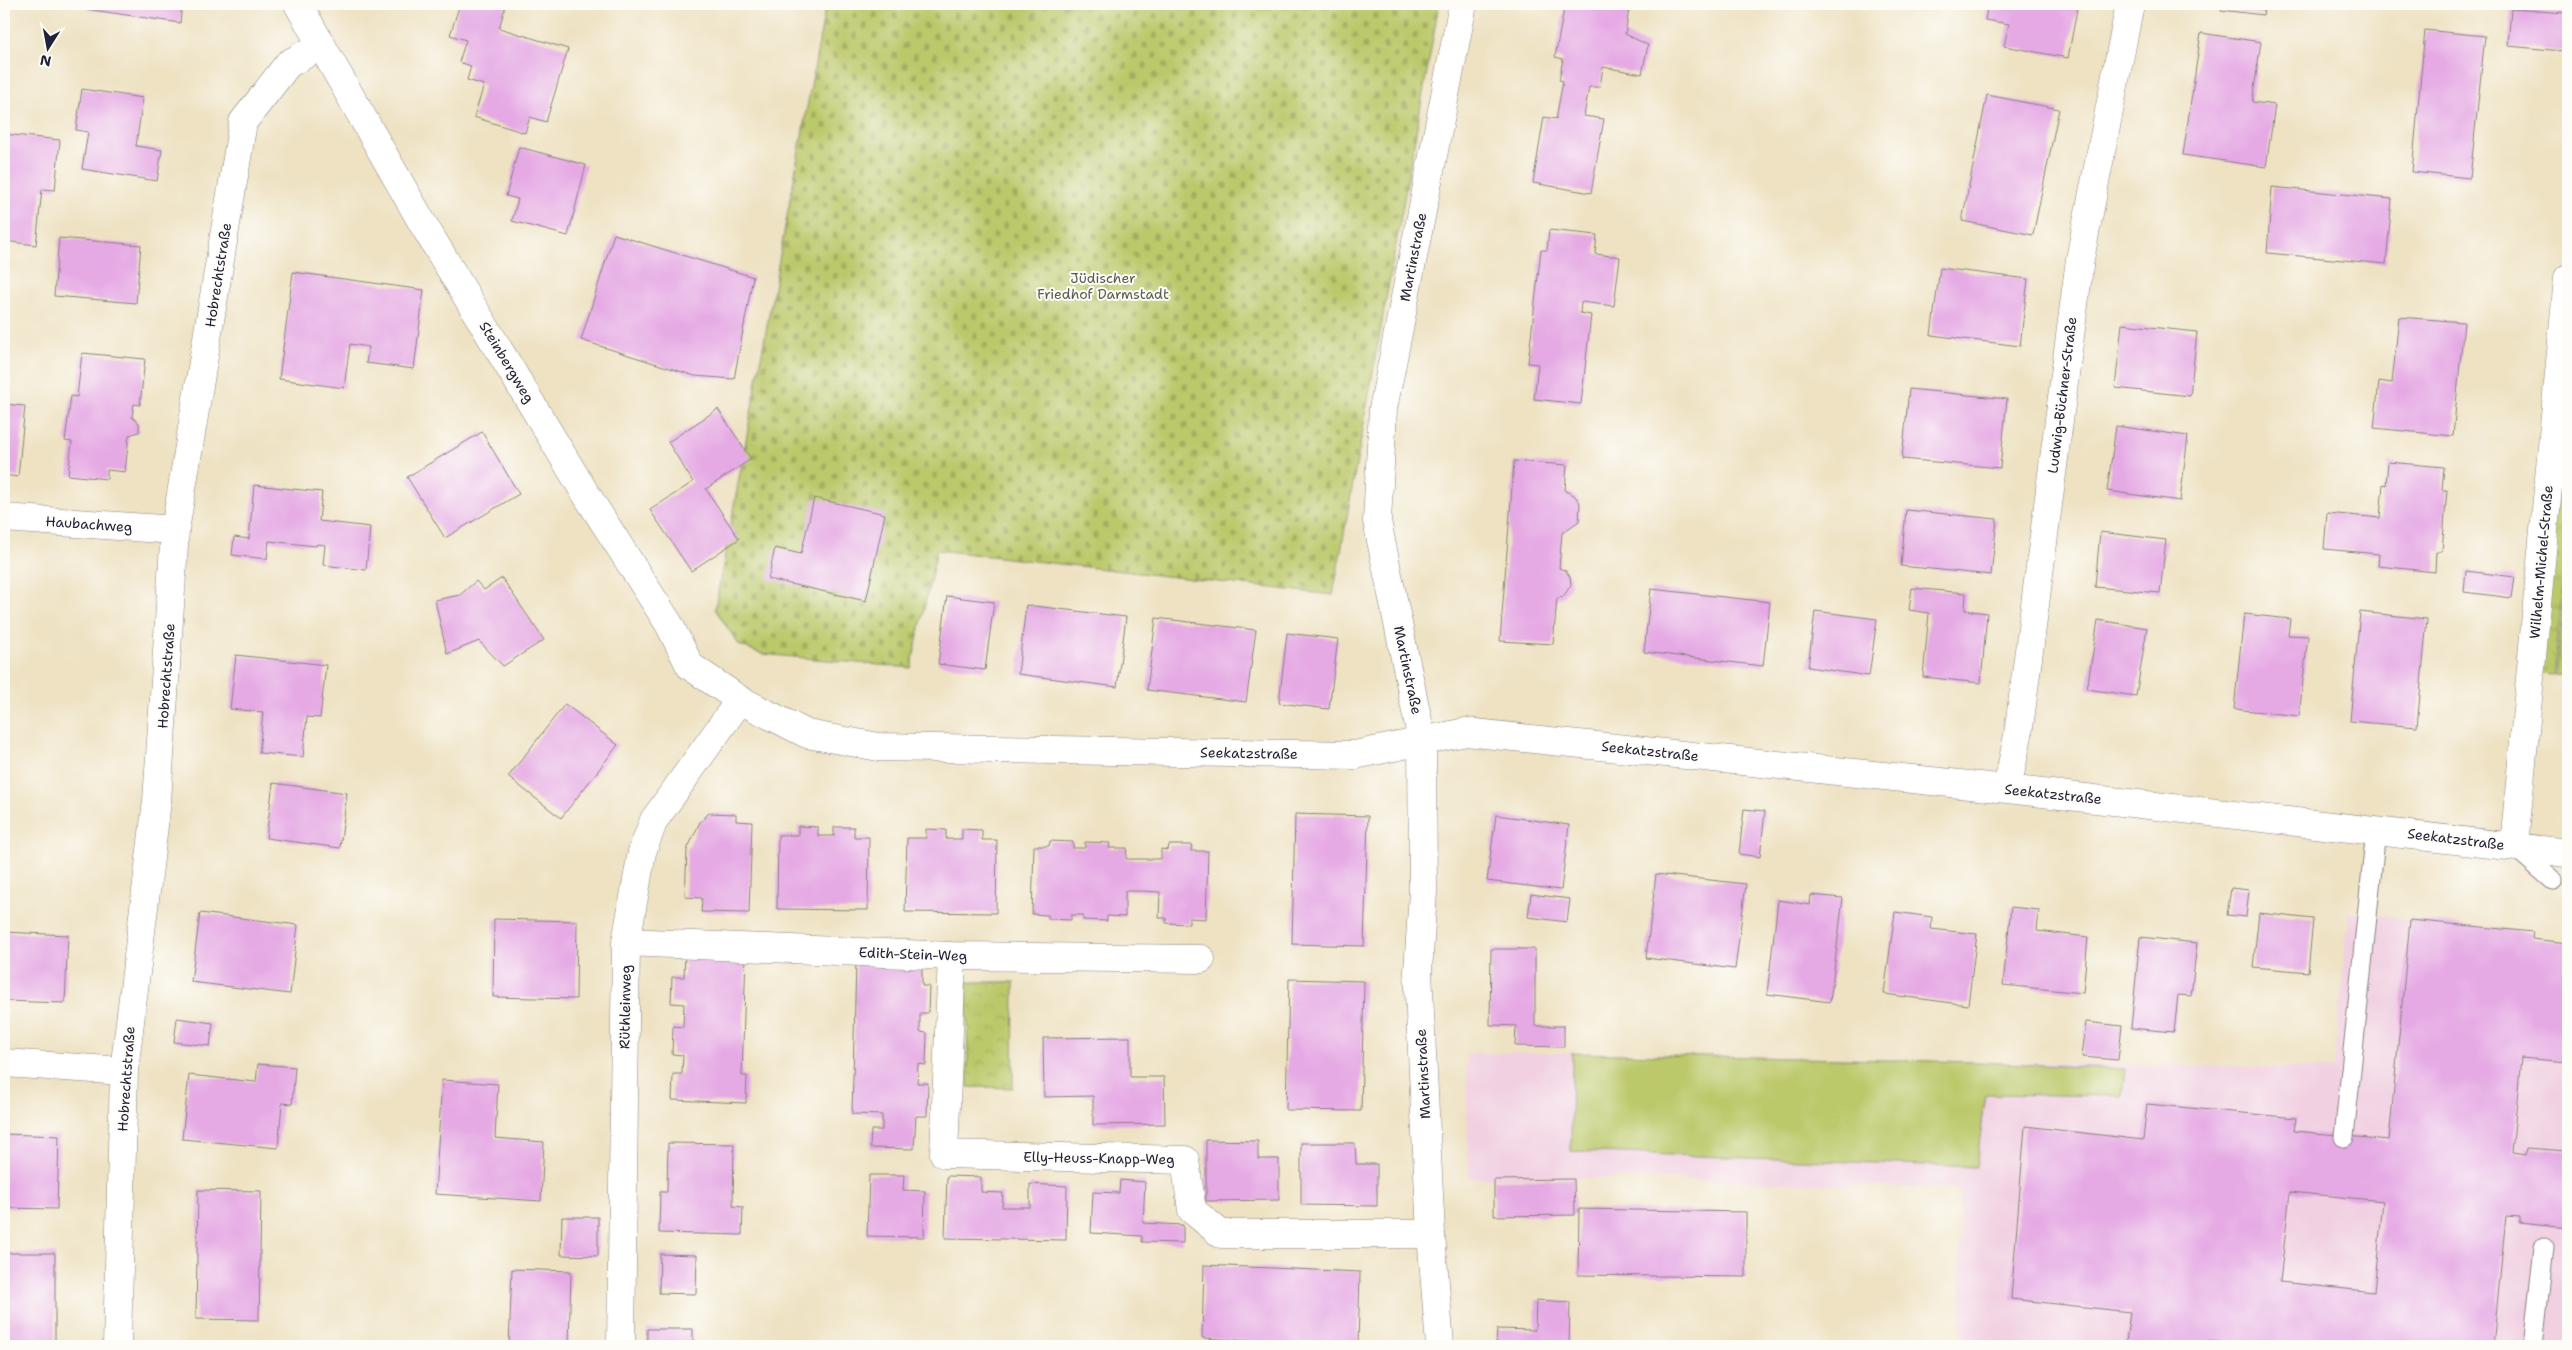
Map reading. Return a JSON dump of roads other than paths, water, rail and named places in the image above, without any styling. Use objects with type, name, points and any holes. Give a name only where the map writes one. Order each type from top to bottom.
[{"type":"street","name":"Steinbergweg","points":[[298,4],[423,224],[584,491],[668,624],[690,666],[740,700]]},
{"type":"street","name":"Martinstraße","points":[[1440,1346],[1431,1234],[1418,972],[1423,891],[1422,741],[1377,521],[1383,409],[1463,4]]},
{"type":"street","name":"Ludwig-Büchner-Straße","points":[[2007,788],[2018,735],[2080,259],[2130,4]]},
{"type":"street","name":"Hobrechtstraße","points":[[118,1346],[124,1071],[158,801],[175,530],[242,122],[288,64],[322,45]]},
{"type":"street","name":"Wilhelm-Michel-Straße","points":[[2514,846],[2568,278]]},
{"type":"street","name":"Haubachweg","points":[[4,518],[175,530]]},
{"type":"street","name":"Seekatzstraße","points":[[740,700],[807,734],[879,747],[1355,755],[1466,732],[2007,788],[2568,853]]},
{"type":"street","name":"Rüthleinweg","points":[[621,1346],[626,942],[642,852],[654,820],[740,700]]},
{"type":"street","name":"Edith-Stein-Weg","points":[[626,942],[952,956],[1201,959]]},
{"type":"street","name":"Elly-Heuss-Knapp-Weg","points":[[952,956],[944,1154],[1185,1160],[1192,1210],[1221,1234],[1431,1234]]},
{"type":"street","points":[[4,1063],[124,1071]]},
{"type":"lane","points":[[2344,1137],[2376,830]]},
{"type":"lane","points":[[2514,846],[2554,880]]},
{"type":"lane","points":[[2533,1346],[2544,1247]]},
{"type":"park label","name":"Jüdischer Friedhof Darmstadt","points":[[1103,286]]}]
